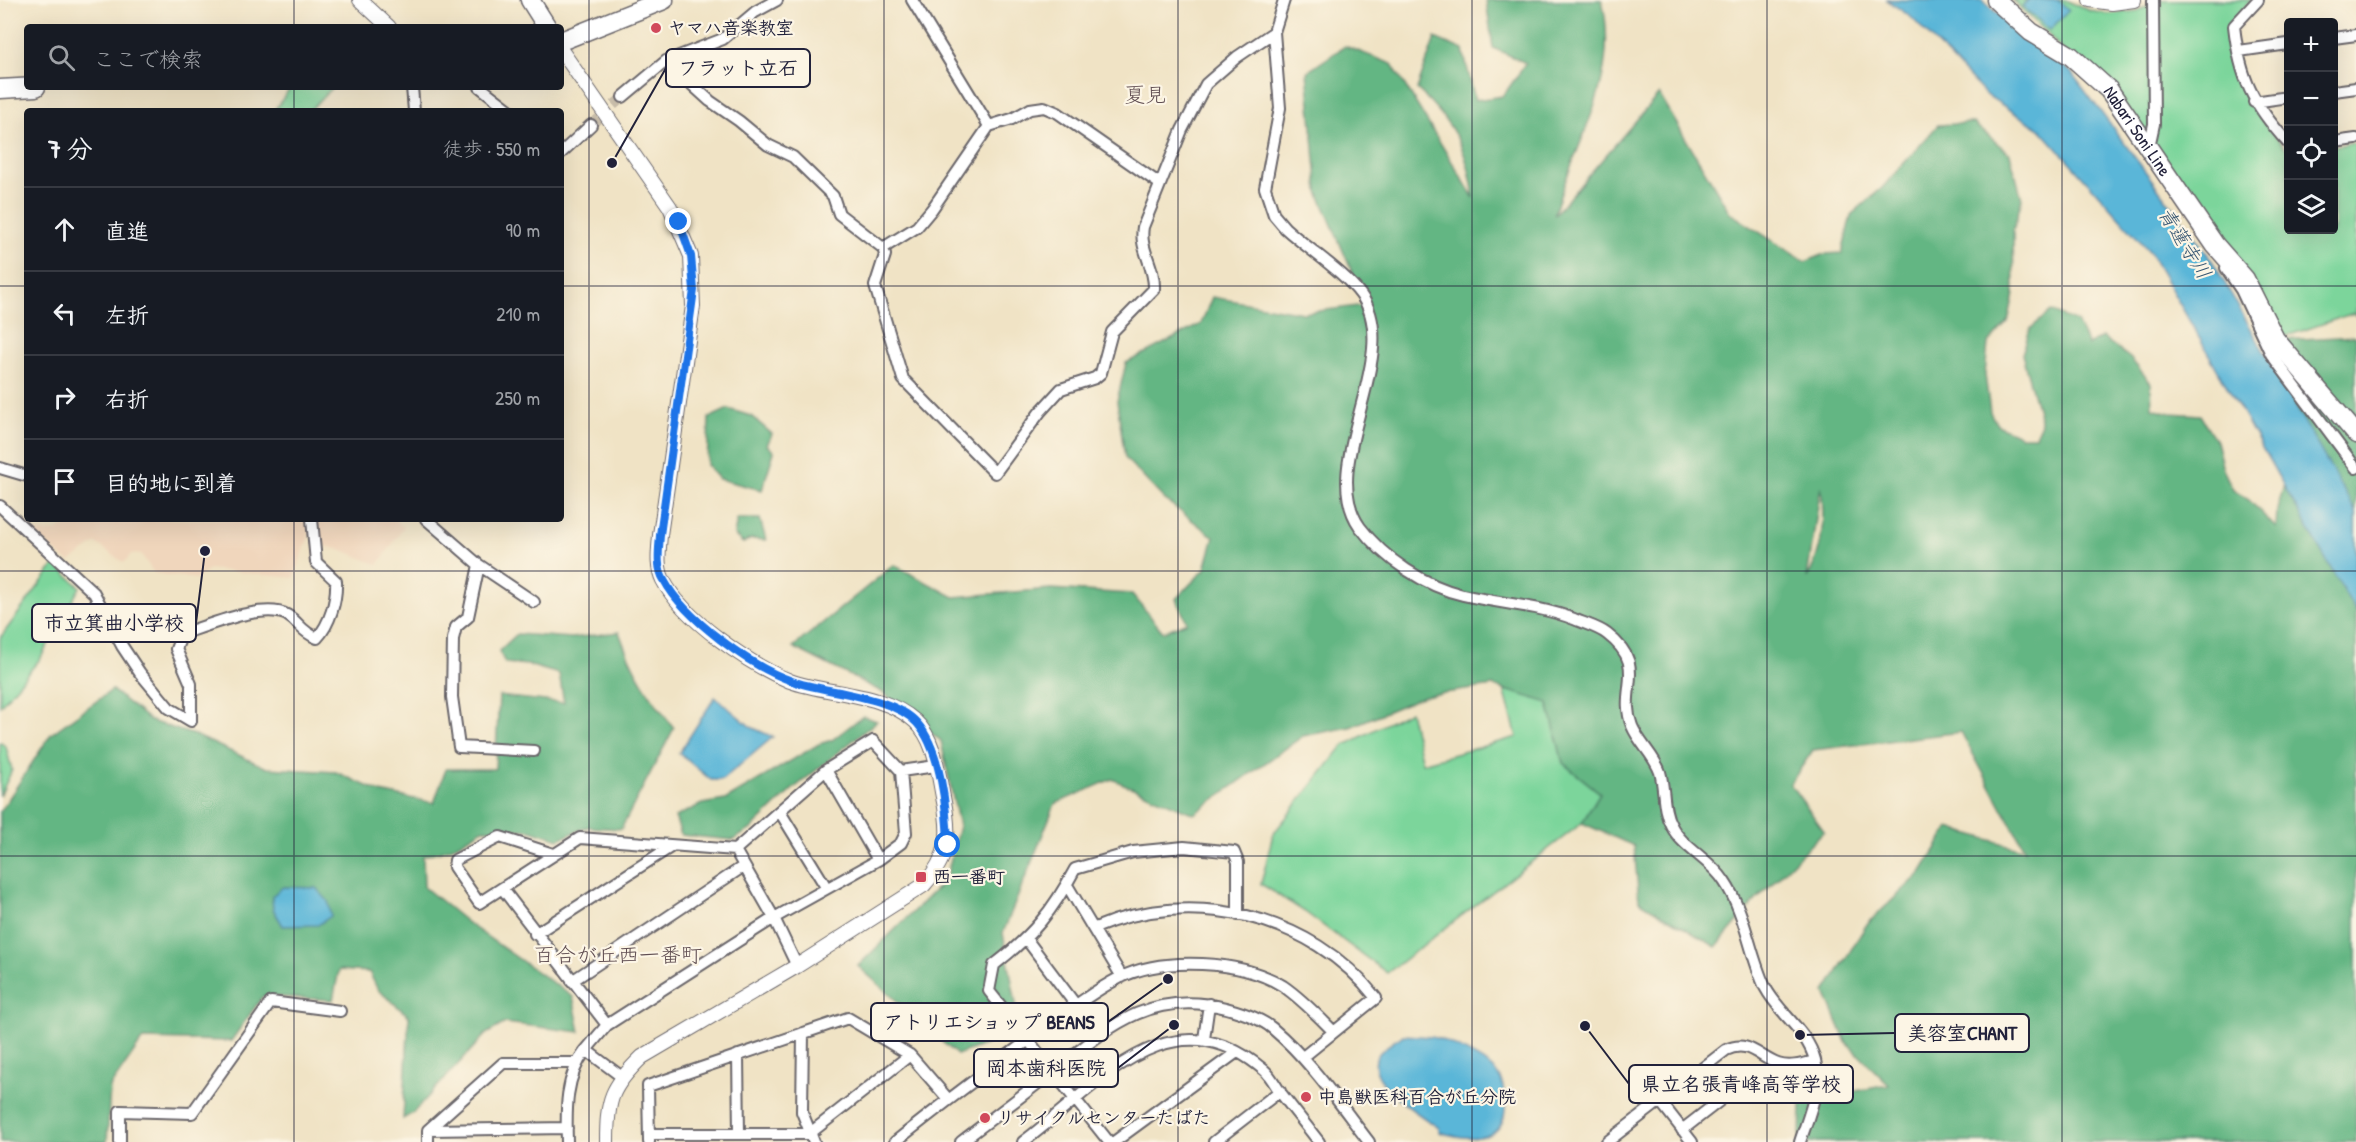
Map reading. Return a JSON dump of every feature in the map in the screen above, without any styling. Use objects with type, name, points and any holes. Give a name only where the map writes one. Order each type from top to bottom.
[{"type":"main road","points":[[530,0],[545,24]]},
{"type":"main road","points":[[564,40],[664,0]]},
{"type":"main road","name":"Nabari Soni Line","points":[[1996,0],[2031,32],[2071,56],[2109,90],[2224,254],[2245,279],[2275,339],[2356,434]]},
{"type":"main road","points":[[0,89],[24,88]]},
{"type":"street","points":[[360,0],[386,24]]},
{"type":"street","points":[[623,97],[666,61],[723,39],[755,12],[777,0]]},
{"type":"street","points":[[912,0],[989,126]]},
{"type":"street","points":[[1284,0],[1274,32],[1280,108],[1265,188],[1268,202],[1285,228],[1361,296],[1371,319],[1373,335],[1365,396],[1345,475],[1346,492],[1359,526],[1382,551],[1437,587],[1463,595],[1530,606],[1563,615],[1603,630],[1620,645],[1628,657],[1631,673],[1628,709],[1632,726],[1660,773],[1671,825],[1684,843],[1708,862],[1724,880],[1739,908],[1764,984],[1774,1002],[1803,1034],[1815,1061],[1813,1104],[1800,1142]]},
{"type":"street","points":[[2090,0],[2112,3],[2134,0]]},
{"type":"street","points":[[2149,147],[2154,124],[2153,0]]},
{"type":"street","points":[[2258,0],[2234,26],[2254,102],[2284,137]]},
{"type":"street","points":[[666,61],[710,101],[768,145],[794,157],[833,196],[839,214],[883,248],[885,255],[875,286],[903,379],[995,473],[1040,412],[1061,389],[1095,378],[1101,373],[1112,332],[1154,289],[1155,274],[1140,241],[1143,227],[1182,130],[1206,84],[1237,57],[1274,32]]},
{"type":"street","points":[[2338,37],[2356,35]]},
{"type":"street","points":[[2239,51],[2284,46]]},
{"type":"street","points":[[564,54],[670,207],[691,256],[693,306],[660,535],[658,562],[663,579],[696,619],[758,665],[791,681],[897,709],[915,721],[929,740],[947,818],[948,845],[939,868],[924,885],[797,966],[642,1057],[622,1077],[611,1094],[607,1142]]},
{"type":"street","points":[[2338,90],[2356,88]]},
{"type":"street","points":[[412,90],[414,108]]},
{"type":"street","points":[[484,90],[507,108]]},
{"type":"street","points":[[2254,102],[2284,98]]},
{"type":"street","points":[[883,248],[917,227],[989,126],[1012,120],[1030,109],[1044,107],[1058,113],[1160,184]]},
{"type":"street","points":[[564,149],[591,125]]},
{"type":"street","points":[[2338,141],[2356,139]]},
{"type":"street","points":[[2224,254],[2225,267],[2241,290],[2271,354],[2356,468]]},
{"type":"street","points":[[0,468],[24,475]]},
{"type":"street","points":[[0,506],[94,593],[122,646],[140,673],[169,708],[191,721],[191,684],[176,649],[182,634],[269,610],[287,616],[303,632],[317,638],[323,631],[337,590],[336,581],[316,562],[312,522]]},
{"type":"street","points":[[429,522],[479,565],[534,602]]},
{"type":"street","points":[[479,565],[468,617],[456,627],[453,639],[452,697],[459,747],[534,751]]},
{"type":"street","points":[[553,854],[500,837],[455,860],[454,867],[479,903],[580,838],[735,850],[826,770],[873,741],[901,771],[906,833],[901,843],[878,860],[826,886],[774,918],[607,1025],[575,1063],[568,1088],[567,1142]]},
{"type":"street","points":[[901,771],[936,766]]},
{"type":"street","points":[[826,770],[878,860]]},
{"type":"street","points":[[780,812],[826,886]]},
{"type":"street","points":[[535,934],[672,846]]},
{"type":"street","points":[[1109,1142],[989,991],[994,964],[1027,940],[1047,916],[1076,869],[1133,852],[1184,847],[1234,852],[1238,861],[1239,915]]},
{"type":"street","points":[[735,850],[774,918],[797,966]]},
{"type":"street","points":[[572,981],[744,866]]},
{"type":"street","points":[[1067,885],[1095,928],[1122,977]]},
{"type":"street","points":[[502,888],[607,1025]]},
{"type":"street","points":[[1095,928],[1123,916],[1156,910],[1197,909],[1268,922],[1307,938],[1342,961],[1361,979],[1376,998],[1303,1056]]},
{"type":"street","points":[[1027,940],[1075,1004]]},
{"type":"street","points":[[895,1142],[948,1099],[1075,1004],[1122,977],[1156,966],[1220,965],[1281,985],[1307,1005],[1334,1032]]},
{"type":"street","points":[[120,1142],[120,1111],[192,1113],[271,1002],[340,1011]]},
{"type":"street","points":[[1204,1039],[1209,1004]]},
{"type":"street","points":[[961,1142],[1103,1031],[1135,1012],[1162,1005],[1209,1004],[1241,1011],[1270,1026],[1303,1056],[1370,1142]]},
{"type":"street","points":[[910,1055],[812,1138],[739,1134],[649,1138],[648,1086],[848,1018],[910,1055],[948,1099]]},
{"type":"street","points":[[803,1033],[802,1112],[812,1138]]},
{"type":"street","points":[[1029,1140],[1130,1057],[1157,1044],[1204,1039],[1237,1052],[1266,1072],[1314,1140]]},
{"type":"street","points":[[1607,1142],[1726,1050],[1737,1045],[1750,1047],[1777,1064],[1792,1066],[1815,1061]]},
{"type":"street","points":[[586,1050],[622,1077]]},
{"type":"street","points":[[1114,1142],[1237,1052]]},
{"type":"street","points":[[738,1055],[739,1134]]},
{"type":"street","points":[[428,1142],[428,1130],[503,1063],[575,1063]]},
{"type":"street","points":[[1214,1142],[1280,1091]]},
{"type":"street","points":[[1682,1130],[1727,1095]]},
{"type":"street","points":[[1660,1101],[1692,1142]]},
{"type":"street","points":[[428,1130],[567,1128]]},
{"type":"shaded area","points":[[70,522],[307,522],[309,536],[294,578],[209,569],[197,579],[154,573],[141,554],[131,554],[124,563],[96,543],[69,562],[32,532],[56,531]]},
{"type":"shaded area","points":[[316,522],[398,522],[404,527],[378,565],[345,551],[317,544]]},
{"type":"green space","points":[[1486,0],[1602,0],[1606,30],[1601,84],[1554,215],[1659,94],[1730,213],[1805,262],[1825,254],[1842,253],[1851,215],[1882,188],[1938,125],[1973,123],[2010,154],[2022,199],[2013,230],[2014,294],[2008,322],[1988,343],[1985,375],[1990,412],[1997,425],[2021,436],[2035,436],[2041,423],[2022,354],[2030,329],[2051,311],[2077,322],[2088,345],[2102,337],[2130,358],[2151,383],[2152,408],[2171,413],[2200,415],[2216,441],[2223,469],[2233,490],[2249,500],[2276,528],[2277,510],[2290,463],[2291,362],[2284,340],[2356,336],[2356,1142],[1800,1142],[1801,1101],[1889,1085],[1846,1042],[1825,992],[1867,924],[1921,873],[1949,828],[2025,850],[1961,732],[1813,750],[1790,784],[1824,831],[1756,900],[1716,947],[1639,901],[1634,846],[1582,823],[1600,793],[1563,763],[1548,703],[1493,686],[1424,696],[1350,727],[1303,736],[1194,814],[1112,779],[1055,804],[1003,933],[1021,1031],[957,1055],[858,966],[946,879],[959,826],[941,741],[882,692],[793,647],[894,565],[954,597],[1051,589],[1132,594],[1163,632],[1187,622],[1176,599],[1205,569],[1214,537],[1164,499],[1125,458],[1117,401],[1126,363],[1201,324],[1212,297],[1303,313],[1366,305],[1318,192],[1307,72],[1345,46],[1392,64],[1474,198],[1468,165],[1457,138],[1440,113],[1417,89],[1435,38],[1463,50],[1475,100],[1503,96],[1526,63],[1493,48]],"holes":[[[1821,486],[1823,522],[1820,545],[1807,578]]]},
{"type":"green space","points":[[2012,0],[2065,0],[2090,11],[2107,14],[2137,11],[2160,0],[2252,0],[2228,25],[2246,94],[2252,108],[2284,146],[2284,234],[2338,234],[2338,145],[2356,143],[2356,316],[2354,313],[2281,338],[2175,174],[2045,31]]},
{"type":"green space","points":[[289,90],[330,90],[312,108],[276,108]]},
{"type":"green space","points":[[728,409],[751,416],[772,434],[767,445],[774,452],[762,490],[719,479],[707,465],[709,418]]},
{"type":"green space","points":[[737,519],[760,519],[766,540],[751,539],[743,543],[734,535]]},
{"type":"green space","points":[[55,564],[80,587],[40,659],[0,706],[0,638]]},
{"type":"green space","points":[[619,632],[642,682],[674,728],[621,829],[587,827],[559,839],[531,830],[483,829],[451,848],[423,856],[424,887],[469,924],[573,997],[580,1032],[505,1023],[486,1034],[413,1113],[403,1119],[409,1016],[378,990],[369,972],[339,970],[333,1000],[263,996],[231,1041],[143,1039],[110,1087],[107,1142],[0,1142],[0,812],[51,734],[112,690],[151,721],[197,736],[267,768],[336,772],[380,792],[434,803],[446,769],[495,769],[499,696],[564,703],[559,674],[528,665],[505,663],[499,651],[517,634],[572,638]]},
{"type":"green space","points":[[1504,689],[1548,702],[1563,763],[1600,793],[1582,823],[1387,973],[1305,912],[1261,884],[1273,834],[1343,746],[1410,711],[1422,763],[1517,737]]},
{"type":"green space","points":[[863,716],[877,721],[793,789],[750,830],[733,840],[681,835],[675,817],[702,804],[725,800],[819,744],[832,740]]},
{"type":"green space","points":[[0,742],[6,747],[12,770],[0,796]]},
{"type":"water","name":"青蓮寺川","points":[[1887,0],[1982,0],[2019,33],[2071,72],[2211,259],[2356,512],[2356,612],[2150,252],[2040,129],[1985,94],[1912,18]]},
{"type":"water","points":[[2028,0],[2058,0],[2069,10],[2050,30],[2022,6]]},
{"type":"water","points":[[715,697],[751,727],[773,737],[722,780],[711,780],[679,753]]},
{"type":"water","points":[[283,887],[316,888],[328,901],[331,916],[318,925],[283,926],[273,909],[272,896]]},
{"type":"water","points":[[1403,1035],[1436,1038],[1489,1065],[1499,1076],[1505,1103],[1504,1116],[1494,1132],[1476,1138],[1439,1132],[1439,1128],[1408,1107],[1386,1087],[1375,1065],[1378,1055]]},
{"type":"tunnel","points":[[591,125],[623,97]]},
{"type":"place","name":"ヤマハ音楽教室","points":[[656,28]]},
{"type":"place","name":"フラット立石","points":[[612,163]]},
{"type":"place","name":"市立箕曲小学校","points":[[205,551]]},
{"type":"place","name":"西一番町","points":[[921,877]]},
{"type":"place","name":"アトリエショップ BEANS","points":[[1168,979]]},
{"type":"place","name":"岡本歯科医院","points":[[1174,1025]]},
{"type":"place","name":"県立名張青峰高等学校","points":[[1585,1026]]},
{"type":"place","name":"美容室CHANT","points":[[1800,1035]]},
{"type":"place","name":"中島獣医科百合が丘分院","points":[[1306,1097]]},
{"type":"place","name":"リサイクルセンターたばた","points":[[985,1118]]},
{"type":"district","name":"夏見","points":[[1145,95]]},
{"type":"district","name":"百合が丘西一番町","points":[[618,955]]},
{"type":"route","points":[[679,222],[691,256],[694,290],[660,535],[658,562],[663,579],[696,619],[758,665],[791,681],[897,709],[915,721],[929,740],[936,766],[947,818],[948,845]]}]
